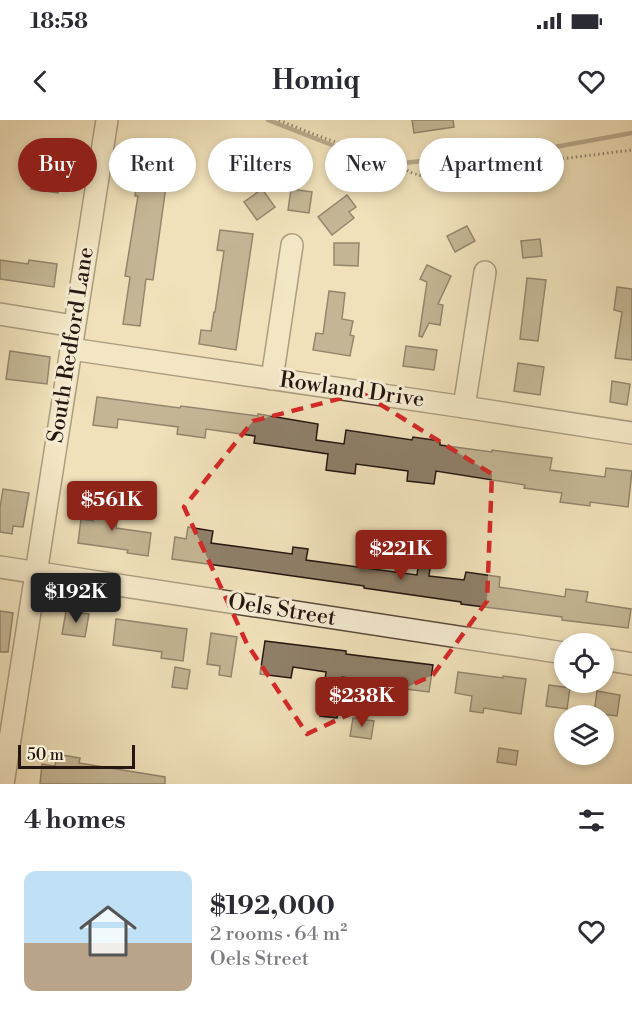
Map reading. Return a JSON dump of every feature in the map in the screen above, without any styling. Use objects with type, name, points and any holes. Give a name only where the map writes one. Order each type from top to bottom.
[{"type":"street","name":"South Redford Lane","points":[[3,784],[106,120]]},
{"type":"street","points":[[272,379],[292,245]]},
{"type":"street","points":[[464,407],[485,272]]},
{"type":"street","points":[[0,314],[75,326]]},
{"type":"street","name":"Rowland Drive","points":[[71,349],[632,433]]},
{"type":"street","name":"Oels Street","points":[[0,567],[554,651]]},
{"type":"street","points":[[614,661],[632,664]]},
{"type":"path","points":[[279,120],[368,153],[395,158],[401,167],[409,172],[425,176],[632,150]]},
{"type":"highlighted area","points":[[362,393],[492,474],[487,601],[433,675],[307,734],[247,644],[184,507],[253,421]]},
{"type":"building","points":[[412,120],[453,120],[454,127],[414,133]]},
{"type":"building","points":[[136,192],[165,192],[153,280],[146,279],[140,326],[123,324],[130,277],[125,276],[138,196],[135,196]]},
{"type":"building","points":[[258,192],[264,192],[275,207],[257,220],[244,202]]},
{"type":"building","points":[[291,192],[312,192],[309,213],[288,210]]},
{"type":"building","points":[[347,195],[356,207],[349,212],[354,218],[332,235],[318,217]]},
{"type":"building","points":[[467,226],[475,241],[455,252],[447,236]]},
{"type":"building","points":[[220,230],[253,234],[236,350],[199,344],[201,330],[211,331],[215,312],[224,251],[217,250]]},
{"type":"building","points":[[540,239],[542,256],[523,258],[521,241]]},
{"type":"building","points":[[334,243],[359,243],[358,266],[334,265]]},
{"type":"building","points":[[0,260],[28,264],[29,260],[57,264],[54,287],[0,279]]},
{"type":"building","points":[[427,265],[451,276],[438,304],[443,305],[440,325],[429,323],[422,337],[419,336],[427,282],[420,279]]},
{"type":"building","points":[[527,278],[546,280],[538,341],[520,339]]},
{"type":"building","points":[[617,287],[632,289],[632,360],[615,358],[622,312],[614,310]]},
{"type":"building","points":[[329,291],[345,293],[342,319],[353,321],[350,335],[354,336],[350,356],[313,350],[316,333],[323,334]]},
{"type":"building","points":[[406,346],[437,350],[434,370],[403,366]]},
{"type":"building","points":[[10,351],[50,357],[47,384],[6,379]]},
{"type":"building","points":[[518,363],[544,367],[540,395],[514,391]]},
{"type":"building","points":[[612,381],[630,384],[627,405],[610,402]]},
{"type":"building","points":[[97,397],[180,408],[181,406],[258,416],[258,414],[318,424],[316,440],[344,444],[346,430],[412,440],[413,437],[440,441],[440,445],[552,458],[550,470],[605,477],[606,468],[632,471],[628,507],[590,502],[590,506],[560,502],[562,493],[436,471],[434,484],[407,481],[408,471],[356,464],[355,474],[326,470],[328,454],[254,443],[255,436],[206,429],[205,438],[177,434],[178,427],[118,419],[117,428],[93,425]]},
{"type":"building","points":[[3,489],[29,493],[23,527],[13,526],[12,534],[0,532]]},
{"type":"building","points":[[95,503],[119,507],[116,528],[151,533],[148,556],[127,553],[128,550],[78,543],[81,519],[93,521]]},
{"type":"building","points":[[188,527],[213,531],[211,543],[292,554],[293,547],[308,549],[306,560],[417,575],[419,560],[431,562],[429,576],[464,580],[466,572],[500,577],[499,587],[565,597],[566,589],[588,592],[586,602],[631,609],[628,628],[461,604],[461,602],[364,588],[364,586],[172,559],[175,537],[186,539]]},
{"type":"building","points":[[0,611],[13,613],[8,652],[0,652]]},
{"type":"building","points":[[66,611],[89,614],[85,637],[62,634]]},
{"type":"building","points":[[116,619],[187,629],[183,661],[161,658],[162,652],[113,645]]},
{"type":"building","points":[[211,633],[237,637],[231,677],[219,675],[220,666],[207,664]]},
{"type":"building","points":[[265,641],[433,665],[429,692],[406,689],[406,686],[342,677],[337,718],[320,716],[326,672],[293,667],[291,678],[260,674]]},
{"type":"building","points":[[175,667],[190,670],[187,689],[172,687]]},
{"type":"building","points":[[458,672],[526,679],[521,714],[484,708],[483,713],[470,711],[472,696],[455,693]]},
{"type":"building","points":[[549,685],[554,686],[554,693],[569,693],[568,705],[546,706]]},
{"type":"building","points":[[597,693],[620,695],[617,716],[614,716],[614,705],[595,705]]},
{"type":"building","points":[[353,718],[374,721],[371,739],[350,736]]},
{"type":"building","points":[[499,748],[518,751],[516,765],[497,762]]},
{"type":"building","points":[[57,754],[80,758],[79,763],[165,777],[165,784],[40,784],[42,764],[55,766]]},
{"type":"waterway","points":[[268,120],[383,165],[549,148],[632,133]]}]
